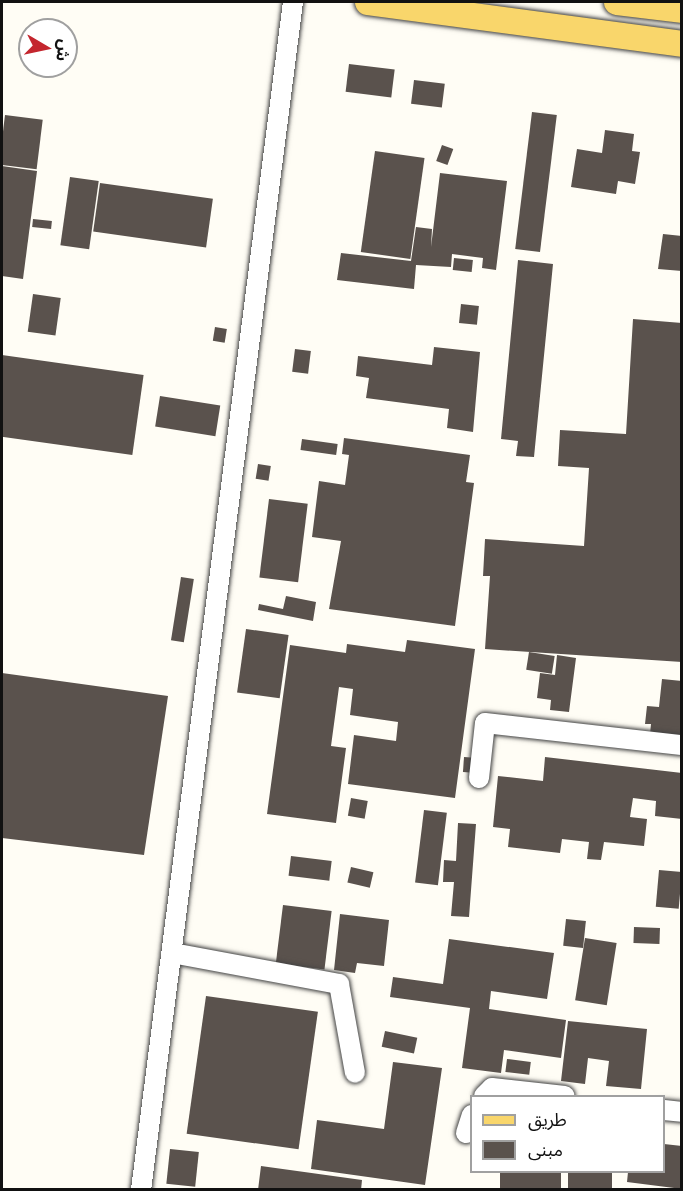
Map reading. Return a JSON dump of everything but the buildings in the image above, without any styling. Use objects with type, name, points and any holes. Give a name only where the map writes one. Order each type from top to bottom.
[{"type":"main road","points":[[368,2],[681,44]]},
{"type":"main road","points":[[617,2],[681,10]]},
{"type":"lane","points":[[141,1190],[293,2]]},
{"type":"lane","points":[[479,778],[485,723],[681,745]]},
{"type":"lane","points":[[172,953],[339,984],[355,1073]]},
{"type":"lane","points":[[485,1095],[492,1088],[556,1095]]},
{"type":"lane","points":[[665,1110],[681,1112]]}]
